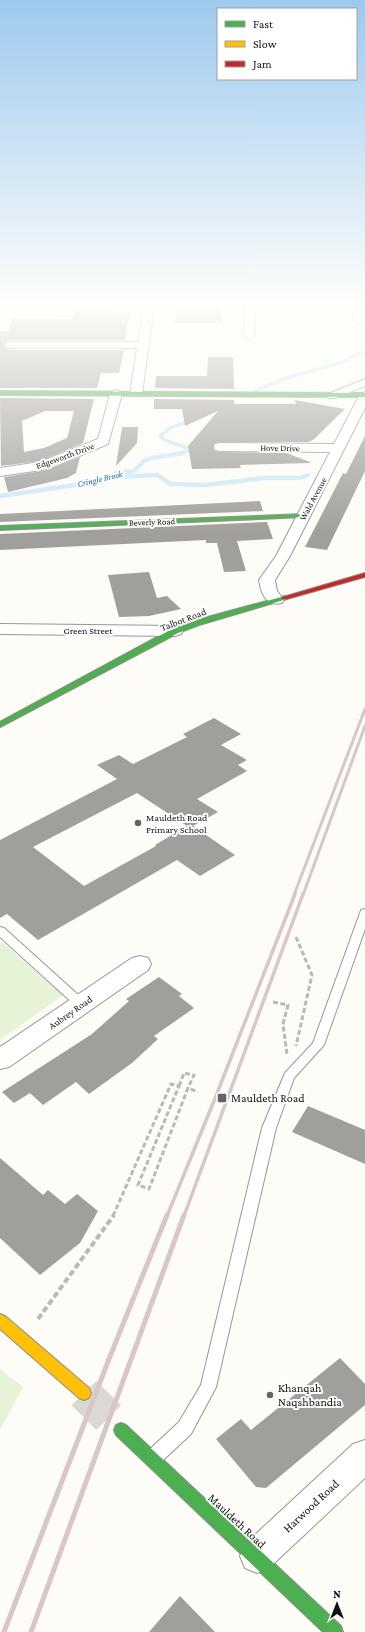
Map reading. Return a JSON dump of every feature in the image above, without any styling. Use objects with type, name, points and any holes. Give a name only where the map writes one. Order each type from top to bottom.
[{"type":"street","points":[[136,394],[138,381]]},
{"type":"street","points":[[332,396],[365,382]]},
{"type":"street","points":[[0,393],[365,396]]},
{"type":"street","name":"Edgeworth Drive","points":[[0,472],[43,466],[104,441],[116,394]]},
{"type":"street","name":"Wald Avenue","points":[[276,600],[269,592],[267,580],[283,556],[365,396]]},
{"type":"street","name":"Hove Drive","points":[[220,447],[339,448]]},
{"type":"street","name":"Beverly Road","points":[[0,528],[304,516]]},
{"type":"street","name":"Talbot Road","points":[[0,725],[175,631],[196,623],[365,576]]},
{"type":"street","name":"Green Street","points":[[0,629],[175,631]]},
{"type":"street","name":"Aubrey Road","points":[[0,1060],[140,964]]},
{"type":"street","points":[[0,1320],[84,1393]]},
{"type":"street","name":"Mauldeth Road","points":[[121,1430],[335,1632]]},
{"type":"street","name":"Harwood Road","points":[[256,1556],[365,1456]]},
{"type":"lane","points":[[152,1458],[185,1428],[208,1387],[269,1128],[289,1076],[318,1045],[365,913]]},
{"type":"lane","points":[[0,931],[81,1004]]},
{"type":"path","points":[[289,1076],[312,975],[296,937]]},
{"type":"path","points":[[273,1002],[288,1005],[283,1024],[289,1076]]},
{"type":"path","points":[[184,1073],[194,1075],[149,1189],[138,1185],[179,1086],[184,1073]]},
{"type":"path","points":[[23,1340],[115,1214],[171,1084],[179,1086]]},
{"type":"path","points":[[188,1088],[198,1092]]},
{"type":"green space","points":[[2,942],[63,995],[0,1040],[0,943]]},
{"type":"green space","points":[[0,1369],[23,1387],[0,1430]]},
{"type":"building","points":[[0,381],[99,381],[97,388],[0,388]]},
{"type":"building","points":[[156,381],[234,381],[234,389],[155,388]]},
{"type":"building","points":[[0,398],[94,399],[83,443],[40,461],[1,466]],"holes":[[[45,411],[74,411],[67,438],[44,448],[24,452],[22,421]]]},
{"type":"building","points":[[154,399],[234,400],[234,404],[296,404],[295,400],[345,409],[313,440],[308,442],[220,442],[215,443],[213,447],[215,451],[220,452],[286,453],[310,463],[240,465],[241,468],[192,469],[188,446],[218,411],[185,426],[182,409],[154,409]]},
{"type":"building","points":[[122,427],[138,427],[137,443],[116,466]]},
{"type":"building","points":[[365,436],[365,471],[327,550],[305,547],[343,473],[346,474]]},
{"type":"building","points":[[80,457],[76,473],[67,478],[8,492],[4,477],[48,470]]},
{"type":"building","points":[[260,501],[263,511],[0,522],[0,514]]},
{"type":"building","points":[[267,522],[273,539],[237,541],[246,571],[224,572],[217,543],[206,543],[206,540],[0,550],[0,534]]},
{"type":"building","points":[[149,572],[157,598],[167,596],[181,609],[149,616],[119,617],[108,575]]},
{"type":"building","points":[[214,718],[241,734],[221,745],[247,760],[238,765],[247,771],[197,799],[218,812],[193,826],[235,855],[200,876],[177,860],[38,940],[7,914],[0,918],[0,840],[117,779],[97,765],[119,755],[133,764],[187,737],[183,734]],"holes":[[[137,793],[187,826],[155,845],[156,846],[84,886],[33,847]]]},
{"type":"building","points":[[159,977],[182,994],[179,996],[194,1008],[154,1036],[158,1039],[132,1063],[89,1094],[76,1082],[43,1105],[30,1093],[14,1103],[2,1092],[92,1034],[129,1001],[126,999]]},
{"type":"building","points":[[308,1106],[365,1130],[365,1164],[292,1132]]},
{"type":"building","points":[[0,1158],[43,1195],[48,1190],[65,1204],[77,1194],[98,1211],[80,1243],[40,1275],[0,1238]]},
{"type":"building","points":[[340,1358],[365,1384],[365,1405],[266,1488],[256,1487],[216,1439],[241,1419],[251,1430]]},
{"type":"building","points":[[180,1596],[215,1632],[149,1632]]},
{"type":"waterway","name":"Cringle Brook","points":[[255,391],[278,381]]},
{"type":"waterway","name":"Cringle Brook","points":[[177,454],[188,451],[187,448],[166,441],[160,436],[170,428],[192,420]]},
{"type":"waterway","name":"Cringle Brook","points":[[0,496],[82,484],[109,477],[117,473],[134,471],[144,461],[152,458],[184,453]]},
{"type":"waterway","points":[[117,477],[158,475],[170,484],[205,485],[264,478],[300,478],[308,475]]},
{"type":"tunnel","points":[[84,1393],[121,1430]]},
{"type":"railway","points":[[294,895],[365,709]]},
{"type":"railway","points":[[303,895],[365,726]]},
{"type":"railway","points":[[167,1216],[216,1096],[295,894]]},
{"type":"railway","points":[[184,1216],[303,894]]},
{"type":"railway","points":[[4,1632],[109,1359],[167,1215]]},
{"type":"railway","points":[[31,1632],[184,1215]]},
{"type":"traffic: fast","points":[[0,393],[365,395]]},
{"type":"traffic: fast","points":[[0,528],[304,516]]},
{"type":"traffic: fast","points":[[0,725],[175,631],[196,623],[285,598]]},
{"type":"traffic: fast","points":[[121,1430],[335,1632]]},
{"type":"traffic: slow","points":[[0,1320],[84,1393]]},
{"type":"traffic: jam","points":[[285,598],[365,575]]},
{"type":"place","name":"Mauldeth Road Primary School","points":[[138,823]]},
{"type":"place","name":"Mauldeth Road","points":[[222,1098]]},
{"type":"place","name":"Khanqah Naqshbandia","points":[[270,1395]]}]
